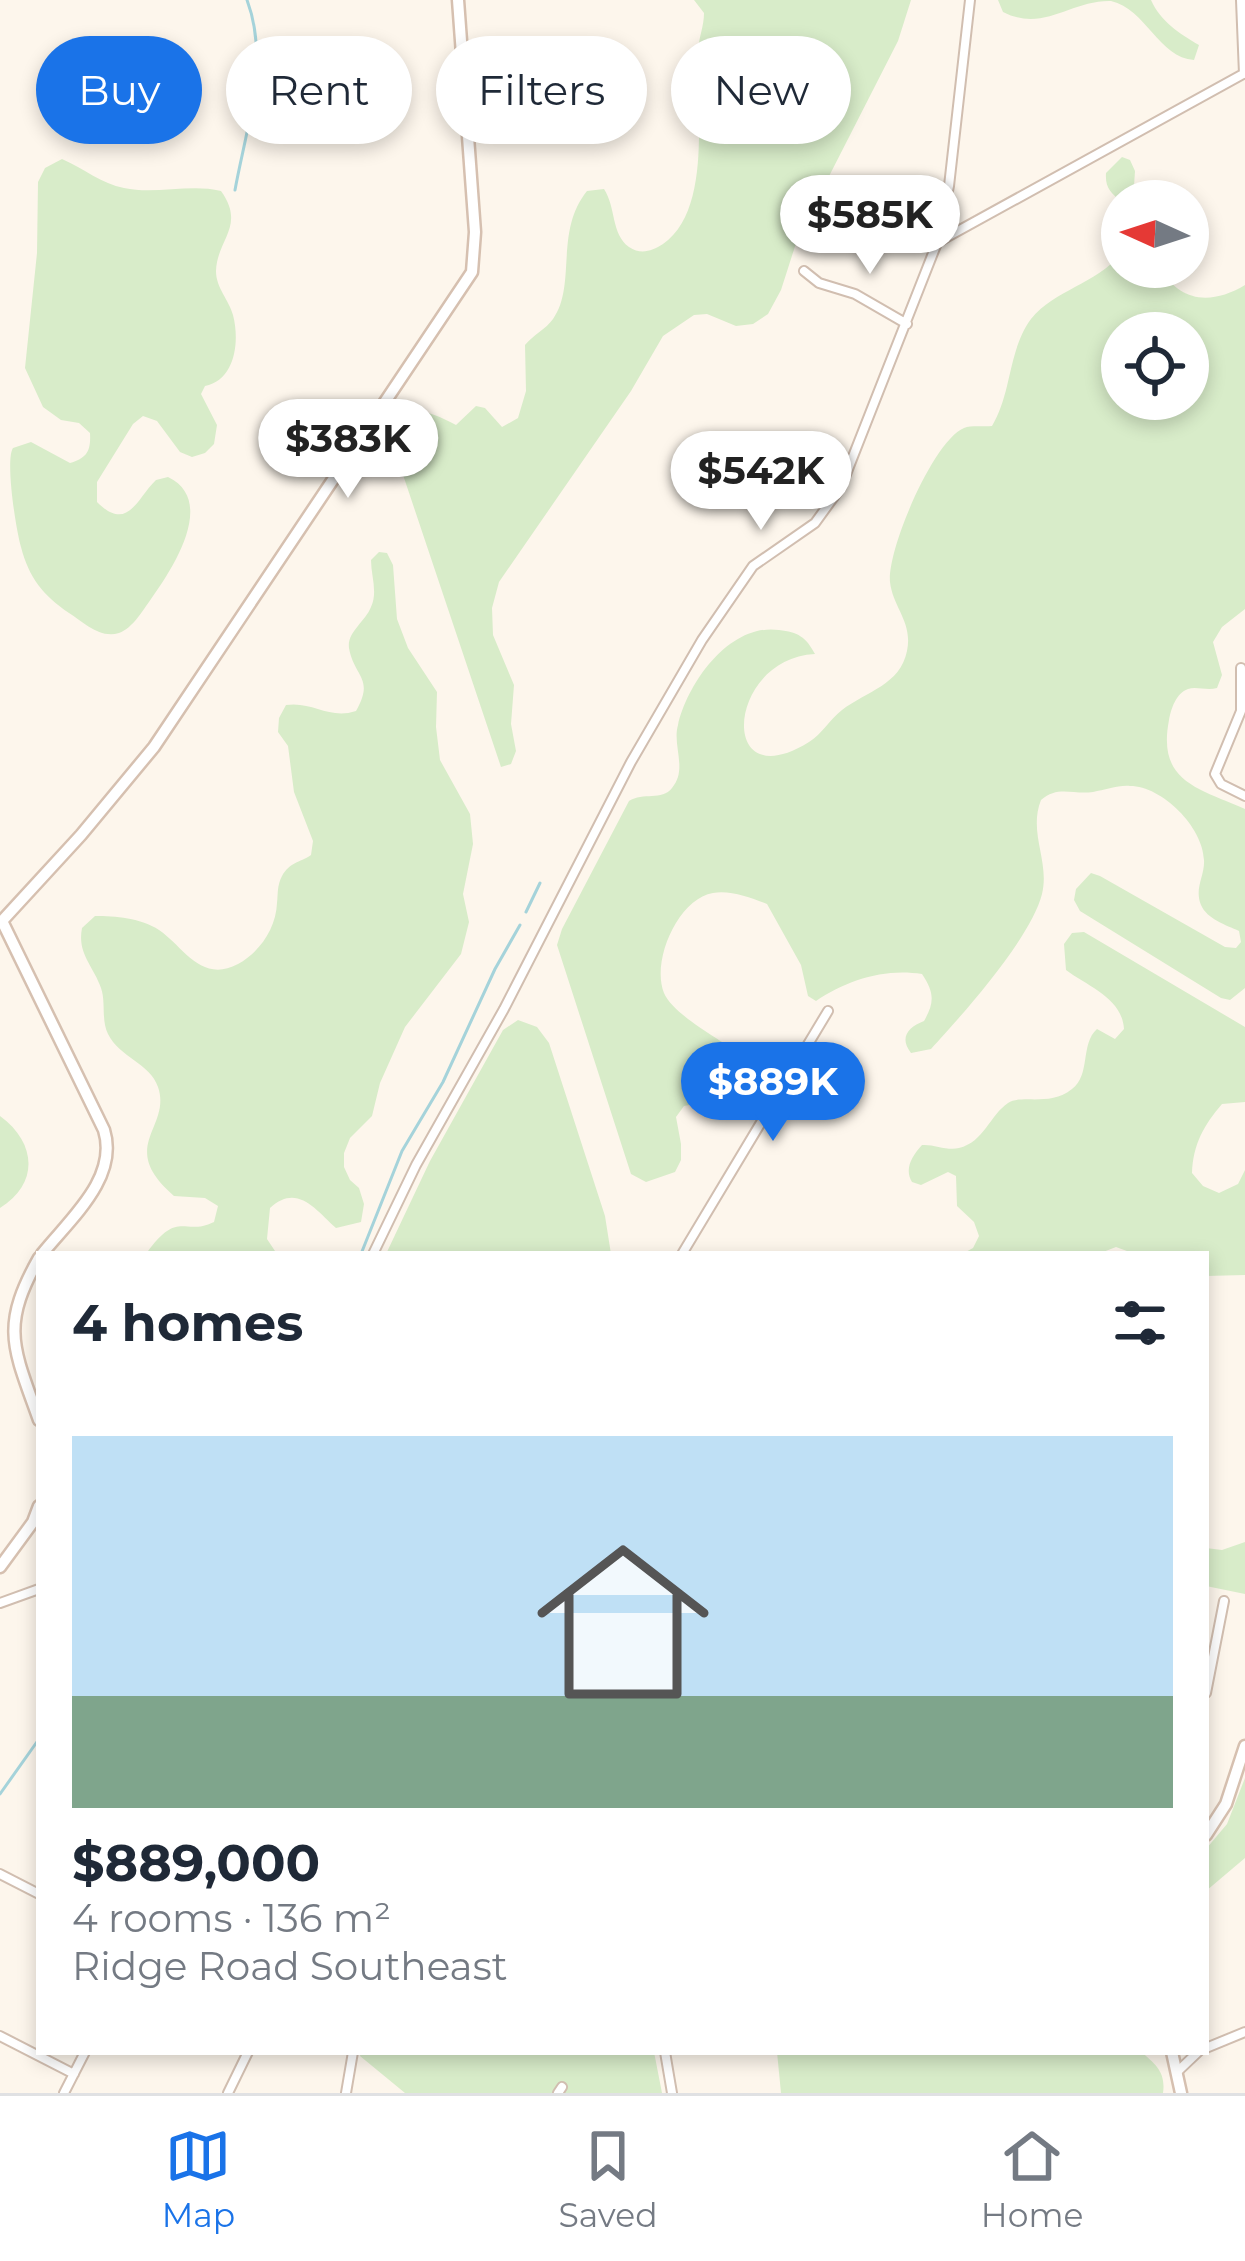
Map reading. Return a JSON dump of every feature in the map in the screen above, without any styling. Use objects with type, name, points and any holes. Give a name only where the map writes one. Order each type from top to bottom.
[{"type":"street","points":[[44,1251],[102,1177],[110,1152],[104,1130],[1,919],[81,835],[154,747],[472,272],[476,232],[458,0]]},
{"type":"street","points":[[375,1251],[416,1165],[631,763],[728,598],[753,566],[802,533],[834,500],[937,243],[949,186],[970,0]]},
{"type":"street","points":[[937,243],[1245,74],[1240,0]]},
{"type":"street","points":[[805,271],[819,283],[856,294],[907,324]]},
{"type":"street","points":[[1241,668],[1241,711],[1215,774],[1221,784],[1245,796]]},
{"type":"street","points":[[684,1251],[828,1011]]},
{"type":"street","points":[[36,1261],[13,1293],[7,1314],[11,1346],[36,1412]]},
{"type":"street","points":[[0,1566],[36,1513]]},
{"type":"street","points":[[0,1603],[36,1590]]},
{"type":"street","points":[[1209,1678],[1224,1601]]},
{"type":"street","points":[[1209,1830],[1226,1804],[1245,1746]]},
{"type":"street","points":[[0,1874],[36,1892]]},
{"type":"street","points":[[1209,2047],[1245,2032]]},
{"type":"street","points":[[0,2036],[36,2054]]},
{"type":"street","points":[[37,2055],[74,2074]]},
{"type":"street","points":[[64,2093],[84,2055]]},
{"type":"street","points":[[228,2093],[247,2055]]},
{"type":"street","points":[[346,2093],[352,2055]]},
{"type":"street","points":[[666,2055],[672,2093]]},
{"type":"street","points":[[1173,2055],[1181,2093]]},
{"type":"street","points":[[1178,2072],[1197,2055]]},
{"type":"green space","points":[[694,0],[911,0],[898,41],[851,133],[851,36],[700,36],[704,13]]},
{"type":"green space","points":[[998,0],[1151,0],[1165,21],[1199,45],[1194,60],[1182,57],[1134,13],[1111,1],[1031,19],[1003,12]]},
{"type":"green space","points":[[698,144],[845,144],[798,237],[768,314],[753,324],[736,326],[707,314],[694,315],[663,336],[631,391],[499,582],[492,608],[493,635],[514,685],[511,724],[516,751],[511,764],[501,767],[394,448],[398,421],[412,411],[456,425],[476,406],[485,408],[502,427],[518,418],[526,391],[525,345],[550,323],[560,305],[571,224],[587,191],[604,189],[623,242],[642,251],[655,249],[679,228],[690,206]]},
{"type":"green space","points":[[1122,157],[1130,160],[1134,180],[1107,180],[1106,173]]},
{"type":"green space","points":[[62,159],[124,188],[221,191],[231,214],[216,271],[233,315],[235,348],[229,368],[201,394],[217,425],[214,444],[192,457],[180,452],[157,421],[143,416],[133,424],[97,482],[97,502],[117,514],[131,509],[156,480],[168,477],[182,488],[189,502],[186,536],[169,572],[133,623],[112,634],[86,625],[38,585],[21,547],[12,496],[13,448],[31,442],[70,463],[84,456],[90,445],[90,433],[79,423],[61,420],[43,407],[25,368],[37,253],[38,182],[45,168]]},
{"type":"green space","points":[[1101,271],[1101,288],[1177,288],[1209,298],[1245,285],[1245,609],[1222,627],[1213,642],[1222,675],[1217,688],[1191,688],[1180,694],[1171,711],[1167,741],[1175,770],[1185,780],[1245,809],[1245,988],[1230,1000],[1221,998],[1080,911],[1074,900],[1076,889],[1091,873],[1225,947],[1236,948],[1241,942],[1239,931],[1212,918],[1201,905],[1204,860],[1189,822],[1167,801],[1142,788],[1060,792],[1041,800],[1037,824],[1044,882],[1035,912],[994,975],[931,1049],[911,1053],[906,1043],[910,1030],[924,1021],[931,1003],[922,974],[866,977],[816,1001],[808,996],[801,965],[767,904],[713,893],[689,907],[670,933],[661,980],[677,1010],[744,1056],[708,1110],[695,1104],[684,1106],[676,1117],[681,1160],[675,1172],[646,1182],[631,1174],[557,945],[562,929],[629,801],[663,794],[677,781],[677,733],[683,708],[701,674],[728,646],[761,630],[779,630],[801,636],[815,654],[786,661],[764,678],[750,699],[744,721],[747,741],[758,753],[779,755],[809,742],[842,710],[897,672],[908,641],[892,591],[891,567],[914,498],[952,437],[964,428],[992,426],[1018,344],[1031,319],[1052,300]]},
{"type":"green space","points":[[379,552],[387,553],[393,565],[397,619],[408,648],[437,692],[440,760],[470,814],[473,844],[463,894],[469,922],[461,954],[405,1027],[380,1083],[372,1116],[350,1138],[344,1153],[344,1167],[364,1204],[361,1222],[336,1228],[305,1201],[289,1198],[270,1208],[267,1239],[275,1251],[148,1251],[174,1228],[214,1222],[218,1206],[205,1198],[174,1196],[149,1164],[147,1150],[160,1101],[158,1087],[108,1034],[101,988],[82,945],[82,928],[95,916],[144,923],[213,969],[238,964],[260,946],[274,921],[282,876],[311,855],[313,841],[294,792],[288,746],[278,732],[279,718],[286,705],[337,713],[356,711],[364,691],[349,642],[373,601],[371,560]]},
{"type":"green space","points":[[1084,932],[1245,1027],[1245,1102],[1222,1104],[1216,1112],[1197,1144],[1192,1173],[1203,1186],[1219,1193],[1238,1184],[1245,1170],[1245,1275],[1209,1276],[1209,1251],[1116,1247],[1106,1251],[968,1251],[979,1236],[974,1222],[957,1206],[956,1176],[948,1172],[921,1185],[912,1182],[910,1163],[922,1145],[950,1149],[968,1145],[1008,1103],[1064,1094],[1082,1076],[1097,1029],[1115,1039],[1124,1029],[1111,1001],[1066,970],[1064,944],[1072,933]]},
{"type":"green space","points":[[518,1020],[537,1027],[549,1043],[605,1216],[611,1251],[387,1251],[430,1161],[503,1030]]},
{"type":"green space","points":[[0,1116],[21,1138],[28,1163],[22,1187],[0,1208]]},
{"type":"green space","points":[[1245,1542],[1245,1594],[1209,1587],[1209,1548],[1222,1550]]},
{"type":"green space","points":[[1245,1778],[1245,1858],[1209,1888],[1209,1845],[1227,1824]]},
{"type":"green space","points":[[655,2055],[662,2093],[405,2093],[360,2056]]},
{"type":"green space","points":[[777,2055],[1144,2055],[1163,2080],[1163,2093],[781,2093]]},
{"type":"waterway","points":[[235,190],[256,71],[254,23],[247,0]]},
{"type":"waterway","points":[[526,912],[540,883]]},
{"type":"waterway","points":[[362,1251],[402,1151],[443,1082],[520,925]]},
{"type":"waterway","points":[[0,1794],[36,1743]]}]
